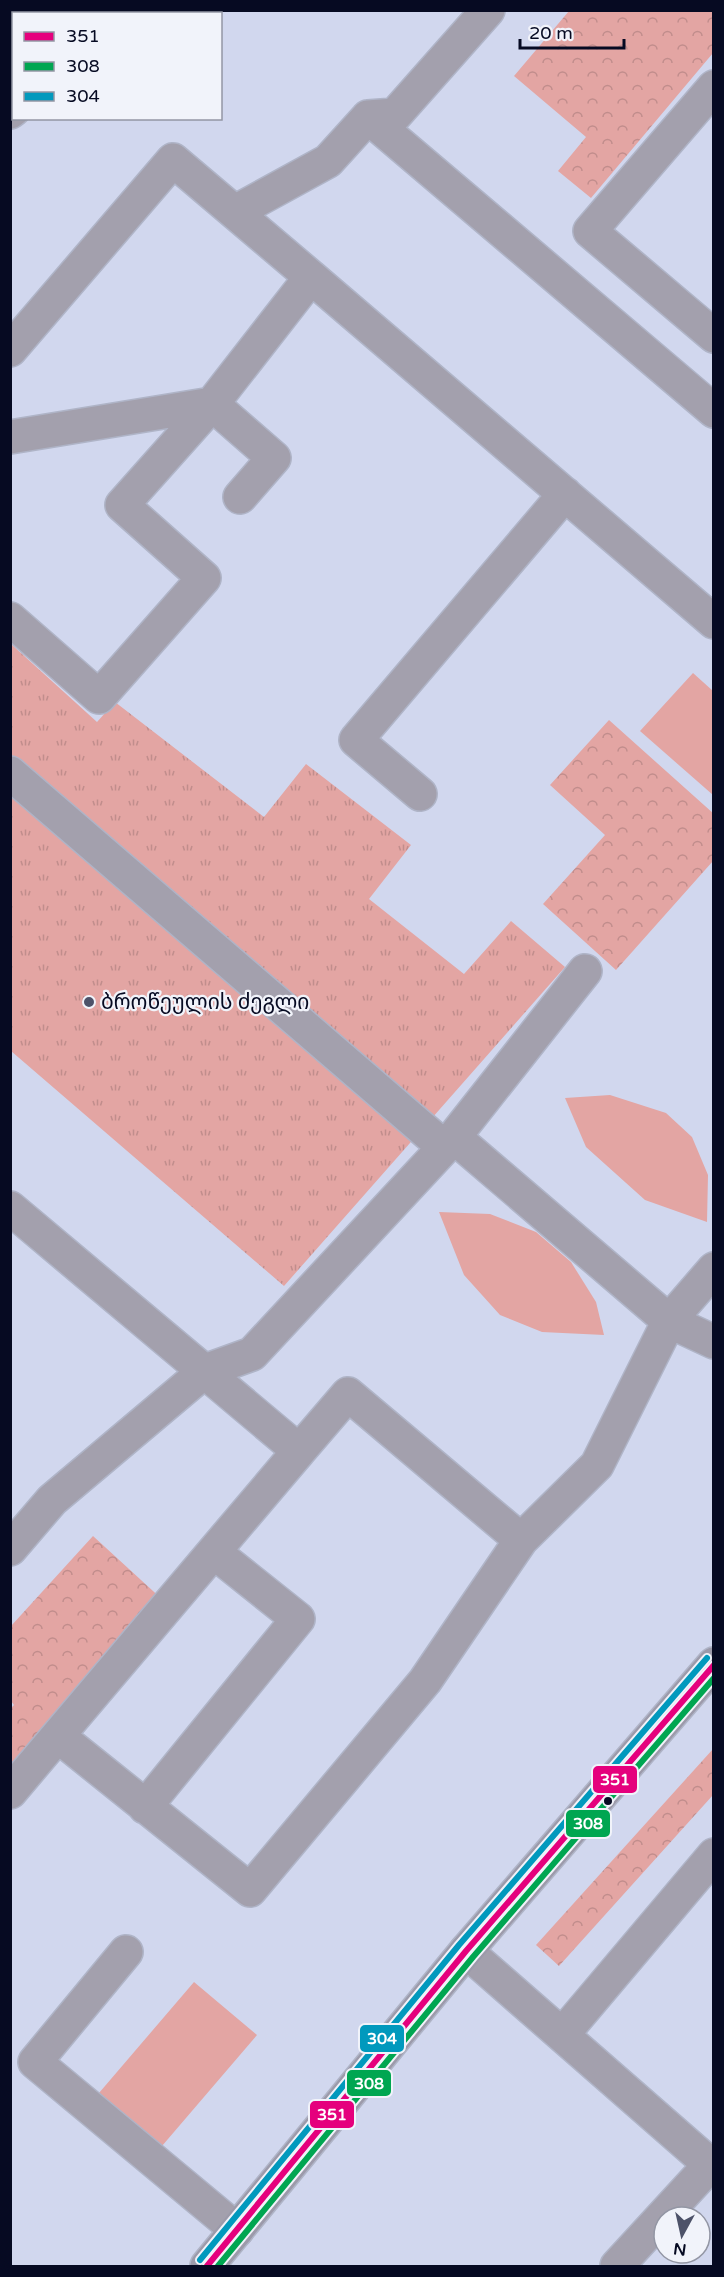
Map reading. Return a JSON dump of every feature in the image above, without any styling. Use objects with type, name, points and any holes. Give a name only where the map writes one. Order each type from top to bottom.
[{"type":"main road","points":[[207,2266],[466,1951],[714,1664]]},
{"type":"street","points":[[235,212],[328,161],[368,117],[395,115],[488,10]]},
{"type":"street","points":[[714,87],[590,231],[714,336]]},
{"type":"street","points":[[368,117],[714,411]]},
{"type":"street","points":[[10,350],[173,160],[714,622]]},
{"type":"street","points":[[10,619],[99,697],[204,578],[122,505],[212,404],[311,277]]},
{"type":"street","points":[[10,437],[212,404]]},
{"type":"street","points":[[212,404],[274,458],[240,496]]},
{"type":"street","points":[[420,794],[356,740],[565,494]]},
{"type":"street","points":[[10,773],[449,1142],[669,1321],[714,1342]]},
{"type":"street","points":[[10,1549],[52,1500],[205,1371],[252,1354],[449,1142],[585,971]]},
{"type":"street","points":[[10,1208],[299,1451]]},
{"type":"street","points":[[58,1736],[250,1890],[425,1681],[521,1540],[597,1465],[669,1321],[714,1269]]},
{"type":"street","points":[[10,1792],[348,1394],[521,1540]]},
{"type":"street","points":[[146,1807],[298,1619],[214,1552]]},
{"type":"street","points":[[562,2035],[714,1855]]},
{"type":"street","points":[[466,1951],[712,2166],[617,2266]]},
{"type":"street","points":[[126,1952],[34,2062],[237,2230]]},
{"type":"green space","points":[[569,11],[713,11],[713,53],[591,198],[558,171],[586,137],[514,76]]},
{"type":"green space","points":[[11,644],[97,722],[115,702],[264,817],[306,764],[411,845],[369,899],[464,974],[511,921],[565,967],[284,1286],[11,1051]]},
{"type":"green space","points":[[693,673],[713,691],[713,795],[640,731]]},
{"type":"green space","points":[[609,720],[714,814],[713,861],[616,970],[543,904],[605,835],[550,785]]},
{"type":"green space","points":[[610,1095],[666,1113],[692,1137],[708,1175],[707,1222],[645,1200],[586,1147],[565,1098]]},
{"type":"green space","points":[[439,1212],[490,1214],[536,1232],[571,1262],[596,1302],[604,1335],[542,1332],[500,1315],[464,1275]]},
{"type":"green space","points":[[93,1536],[165,1602],[11,1771],[10,1709],[14,1705],[11,1701],[11,1626]]},
{"type":"green space","points":[[713,1749],[713,1795],[559,1966],[536,1945]]},
{"type":"green space","points":[[194,1982],[257,2035],[156,2153],[93,2100]]},
{"type":"transit line","name":"304","points":[[200,2260],[459,1945],[707,1658]]},
{"type":"transit line","name":"351","points":[[207,2266],[466,1951],[714,1665]]},
{"type":"transit line","name":"308","points":[[218,2266],[473,1957],[714,1678]]},
{"type":"place","name":"ბროწეულის ძეგლი","points":[[89,1002]]}]
